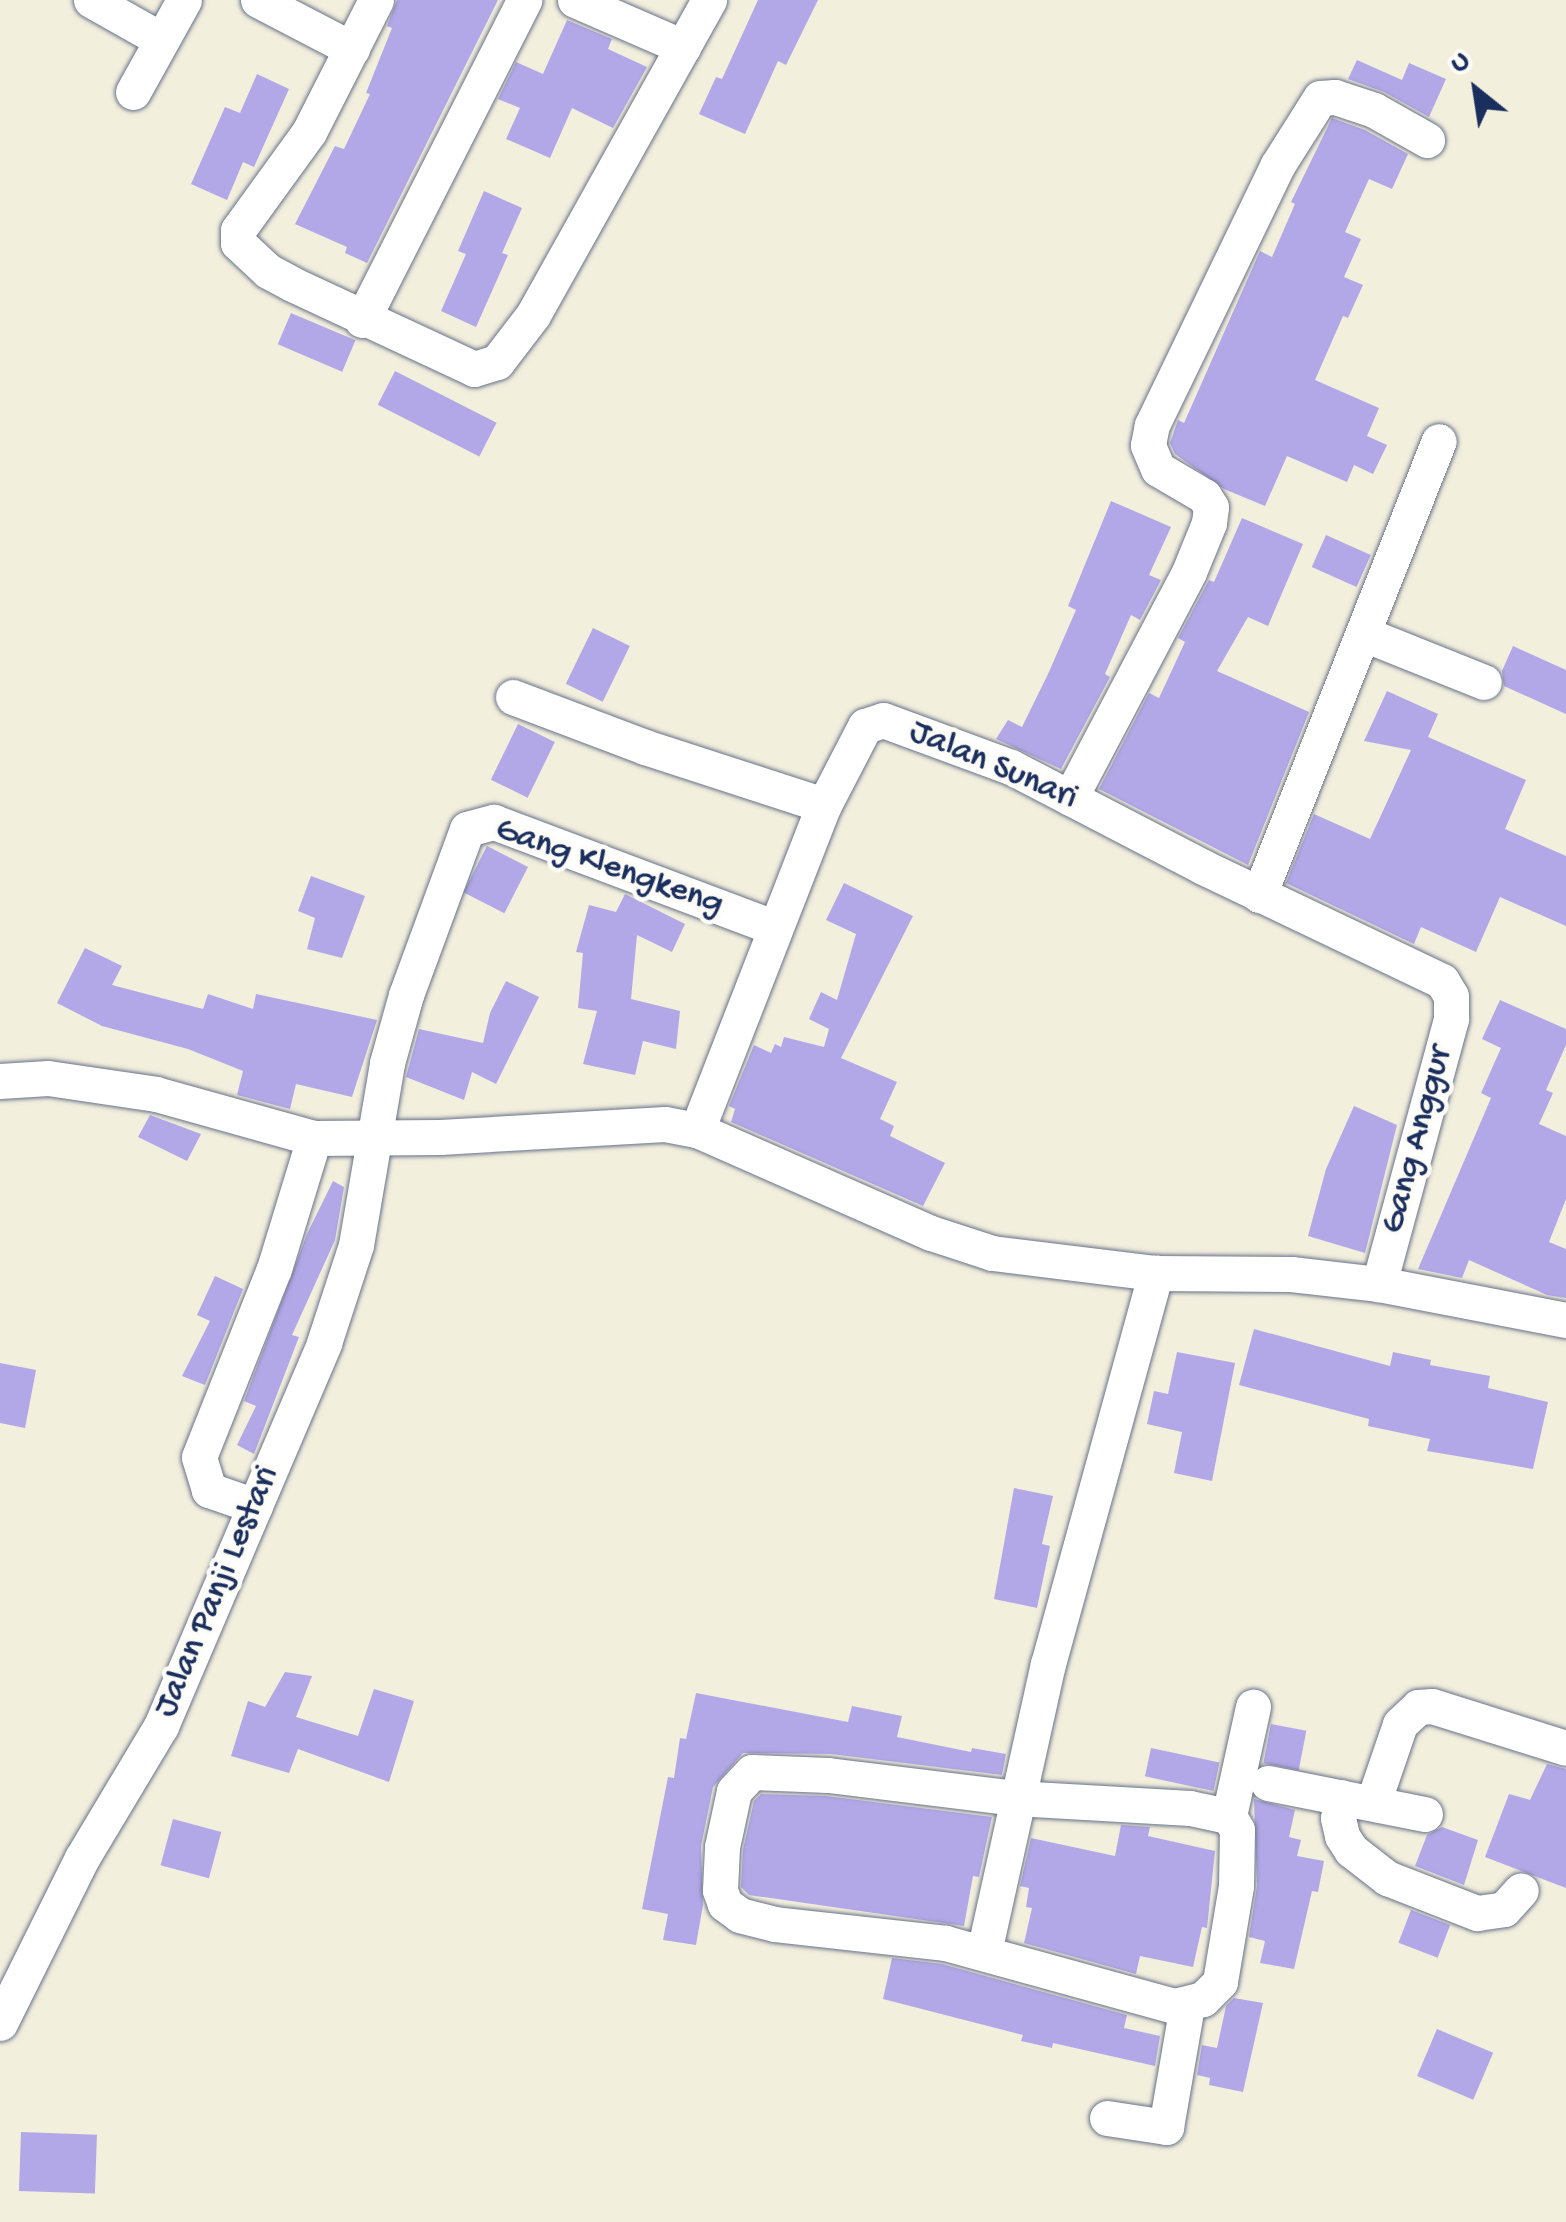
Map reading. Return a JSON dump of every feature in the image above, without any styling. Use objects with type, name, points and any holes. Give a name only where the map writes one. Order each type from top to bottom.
[{"type":"street","points":[[91,0],[162,40]]},
{"type":"street","points":[[133,92],[184,0]]},
{"type":"street","points":[[258,0],[352,48]]},
{"type":"street","points":[[376,0],[310,132],[238,230],[238,244],[268,271],[362,320],[474,368],[488,368],[498,362],[533,315],[578,227],[638,131],[708,0]]},
{"type":"street","points":[[362,320],[524,0]]},
{"type":"street","points":[[575,0],[683,48]]},
{"type":"street","points":[[1070,798],[1189,572],[1210,523],[1210,507],[1204,496],[1158,469],[1148,446],[1157,415],[1277,166],[1320,98],[1334,97],[1374,110],[1427,140]]},
{"type":"street","points":[[1259,895],[1439,441]]},
{"type":"street","points":[[1364,634],[1484,682]]},
{"type":"street","points":[[514,697],[645,747],[824,804]]},
{"type":"street","name":"Jalan Sunari","points":[[697,1130],[773,926],[824,804],[864,726],[875,720],[920,732],[993,760],[1259,895],[1435,974],[1452,996]]},
{"type":"street","name":"Gang Klengkeng","points":[[374,1137],[406,995],[468,829],[494,822],[773,926]]},
{"type":"street","name":"Gang Anggur","points":[[1379,1284],[1444,1048],[1452,996]]},
{"type":"street","points":[[0,1081],[48,1078],[156,1094],[314,1138],[440,1138],[629,1124],[697,1130],[931,1232],[992,1254],[1156,1274],[1291,1274],[1379,1284],[1566,1320]]},
{"type":"street","name":"Jalan Panji Lestari","points":[[0,2023],[82,1858],[161,1726],[256,1506],[344,1286],[364,1204],[374,1137]]},
{"type":"street","points":[[256,1506],[210,1490],[198,1457],[274,1269],[314,1138]]},
{"type":"street","points":[[984,1952],[1015,1798],[1156,1274]]},
{"type":"street","points":[[1521,1890],[1504,1909],[1477,1913],[1388,1878],[1350,1850],[1338,1818],[1357,1800],[1400,1724],[1418,1707],[1432,1706],[1566,1748]]},
{"type":"street","points":[[1229,1816],[1190,1808],[1015,1798],[828,1776],[752,1772],[742,1779],[728,1810],[720,1890],[725,1904],[740,1915],[775,1924],[899,1937],[984,1952],[1187,2006],[1203,1999],[1220,1982],[1228,1952],[1238,1851],[1236,1830],[1229,1816],[1253,1707]]},
{"type":"street","points":[[1268,1783],[1424,1814]]},
{"type":"street","points":[[1107,2118],[1166,2127],[1187,2006]]},
{"type":"building","points":[[397,0],[498,0],[367,263],[345,253],[347,247],[295,224],[335,146],[344,149],[370,94],[366,93],[392,28],[387,26]]},
{"type":"building","points":[[758,0],[818,0],[786,65],[778,61],[745,134],[699,114],[716,77],[722,79]]},
{"type":"building","points":[[567,20],[612,39],[608,49],[647,67],[613,128],[572,108],[550,158],[506,139],[520,108],[498,99],[516,62],[543,74]]},
{"type":"building","points":[[1357,60],[1402,80],[1409,63],[1446,79],[1429,117],[1384,92],[1348,79]]},
{"type":"building","points":[[257,74],[289,89],[254,167],[243,162],[227,200],[191,184],[225,107],[240,113]]},
{"type":"building","points":[[1332,118],[1365,130],[1408,154],[1392,189],[1369,179],[1345,232],[1361,239],[1344,277],[1363,285],[1348,318],[1343,316],[1315,380],[1379,408],[1367,436],[1387,445],[1373,474],[1354,465],[1347,482],[1287,456],[1265,506],[1224,489],[1175,454],[1170,443],[1178,420],[1184,423],[1260,251],[1272,257],[1295,204],[1291,202]]},
{"type":"building","points":[[484,191],[522,208],[502,253],[508,255],[476,327],[441,311],[466,254],[458,251]]},
{"type":"building","points":[[291,313],[355,340],[342,372],[278,344]]},
{"type":"building","points":[[395,371],[497,423],[479,457],[378,405]]},
{"type":"building","points":[[1111,501],[1171,527],[1149,575],[1161,580],[1140,620],[1131,615],[1105,674],[1110,677],[1061,769],[996,739],[1008,720],[1022,727],[1048,674],[1076,610],[1068,606]]},
{"type":"building","points":[[1242,518],[1303,544],[1268,626],[1248,617],[1217,671],[1309,712],[1248,865],[1099,789],[1149,693],[1159,698],[1185,642],[1178,638],[1209,580],[1214,582]]},
{"type":"building","points":[[1326,535],[1371,555],[1357,587],[1312,567]]},
{"type":"building","points":[[593,628],[630,646],[603,702],[566,684]]},
{"type":"building","points":[[1513,646],[1566,670],[1566,714],[1504,686],[1502,671]]},
{"type":"building","points":[[1387,691],[1438,714],[1428,737],[1526,780],[1505,829],[1566,856],[1566,926],[1500,897],[1476,952],[1421,927],[1414,944],[1286,883],[1314,814],[1370,839],[1411,750],[1364,741]]},
{"type":"building","points":[[518,724],[555,742],[528,798],[491,780]]},
{"type":"building","points":[[487,846],[528,867],[504,913],[463,892]]},
{"type":"building","points":[[311,876],[365,896],[342,958],[307,949],[315,918],[298,911]]},
{"type":"building","points":[[844,883],[913,916],[841,1058],[897,1082],[880,1119],[894,1126],[890,1136],[945,1163],[923,1206],[731,1122],[735,1109],[729,1106],[754,1045],[771,1053],[775,1044],[781,1047],[784,1037],[824,1047],[829,1029],[809,1019],[821,992],[837,1000],[856,934],[826,920]]},
{"type":"building","points":[[625,894],[685,924],[672,952],[637,935],[631,999],[680,1011],[676,1049],[643,1041],[635,1075],[583,1064],[597,1011],[578,1008],[583,953],[576,952],[589,905],[616,912]]},
{"type":"building","points":[[85,948],[122,966],[112,985],[203,1009],[208,994],[253,1009],[256,994],[377,1020],[352,1097],[296,1084],[290,1109],[237,1095],[243,1071],[188,1049],[102,1026],[57,1003]]},
{"type":"building","points":[[506,981],[539,997],[496,1084],[472,1072],[464,1100],[406,1077],[419,1029],[483,1043],[490,1013]]},
{"type":"building","points":[[1500,1000],[1566,1029],[1566,1045],[1546,1090],[1553,1093],[1539,1124],[1566,1136],[1566,1199],[1549,1242],[1566,1249],[1566,1298],[1547,1295],[1469,1260],[1462,1278],[1418,1269],[1491,1098],[1481,1093],[1501,1048],[1482,1039]]},
{"type":"building","points":[[1354,1106],[1397,1125],[1365,1253],[1308,1236],[1326,1169]]},
{"type":"building","points":[[150,1115],[201,1134],[187,1161],[138,1137]]},
{"type":"building","points":[[333,1181],[344,1187],[335,1240],[292,1335],[299,1337],[254,1454],[237,1445],[256,1406],[244,1401],[307,1234]]},
{"type":"building","points":[[215,1276],[243,1289],[205,1385],[182,1376],[210,1321],[197,1315]]},
{"type":"building","points":[[1254,1329],[1390,1366],[1393,1352],[1431,1360],[1430,1365],[1490,1376],[1488,1388],[1548,1402],[1533,1469],[1427,1451],[1430,1439],[1368,1426],[1369,1419],[1239,1385]]},
{"type":"building","points":[[1177,1352],[1235,1363],[1212,1481],[1174,1473],[1182,1432],[1147,1424],[1154,1391],[1168,1394]]},
{"type":"building","points":[[0,1363],[36,1370],[25,1428],[0,1423]]},
{"type":"building","points":[[1014,1488],[1053,1496],[1042,1544],[1050,1546],[1037,1608],[994,1599]]},
{"type":"building","points":[[285,1672],[312,1676],[296,1717],[358,1736],[374,1689],[414,1701],[389,1782],[298,1749],[289,1773],[231,1756],[248,1701],[265,1707]]},
{"type":"building","points":[[696,1693],[848,1722],[852,1706],[902,1716],[897,1737],[971,1752],[972,1748],[1006,1754],[1002,1775],[831,1754],[743,1753],[713,1787],[701,1846],[703,1905],[696,1945],[663,1940],[668,1914],[642,1909],[668,1777],[674,1778],[680,1738],[686,1739]]},
{"type":"building","points":[[1271,1724],[1306,1731],[1299,1770],[1263,1763]]},
{"type":"building","points":[[1151,1748],[1219,1763],[1213,1791],[1145,1776]]},
{"type":"building","points":[[1547,1764],[1566,1769],[1566,1888],[1485,1857],[1509,1794],[1530,1800]]},
{"type":"building","points":[[761,1794],[826,1796],[992,1817],[979,1877],[973,1876],[964,1926],[749,1895],[741,1887],[743,1850],[754,1801]]},
{"type":"building","points":[[1254,1799],[1295,1810],[1289,1837],[1301,1840],[1297,1856],[1324,1861],[1318,1892],[1312,1891],[1294,1969],[1260,1963],[1265,1941],[1249,1937],[1257,1886]]},
{"type":"building","points":[[173,1819],[221,1832],[209,1878],[161,1865]]},
{"type":"building","points":[[1121,1825],[1150,1827],[1148,1836],[1215,1851],[1207,1928],[1202,1927],[1193,1967],[1140,1956],[1136,1974],[1024,1943],[1032,1908],[1026,1907],[1029,1888],[1020,1886],[1031,1838],[1115,1856]]},
{"type":"building","points":[[1442,1827],[1478,1840],[1464,1885],[1415,1866],[1427,1835]]},
{"type":"building","points":[[1411,1910],[1450,1925],[1438,1958],[1398,1943]]},
{"type":"building","points":[[892,1958],[942,1964],[1127,2015],[1124,2028],[1160,2036],[1155,2066],[1053,2043],[1052,2048],[1021,2041],[1023,2035],[883,1999]]},
{"type":"building","points":[[1234,1998],[1263,2003],[1243,2092],[1209,2085],[1210,2078],[1197,2075],[1202,2045],[1217,2048],[1226,2006]]},
{"type":"building","points":[[1437,2029],[1493,2053],[1473,2100],[1417,2076]]},
{"type":"building","points":[[21,2132],[97,2135],[95,2194],[19,2191]]}]
